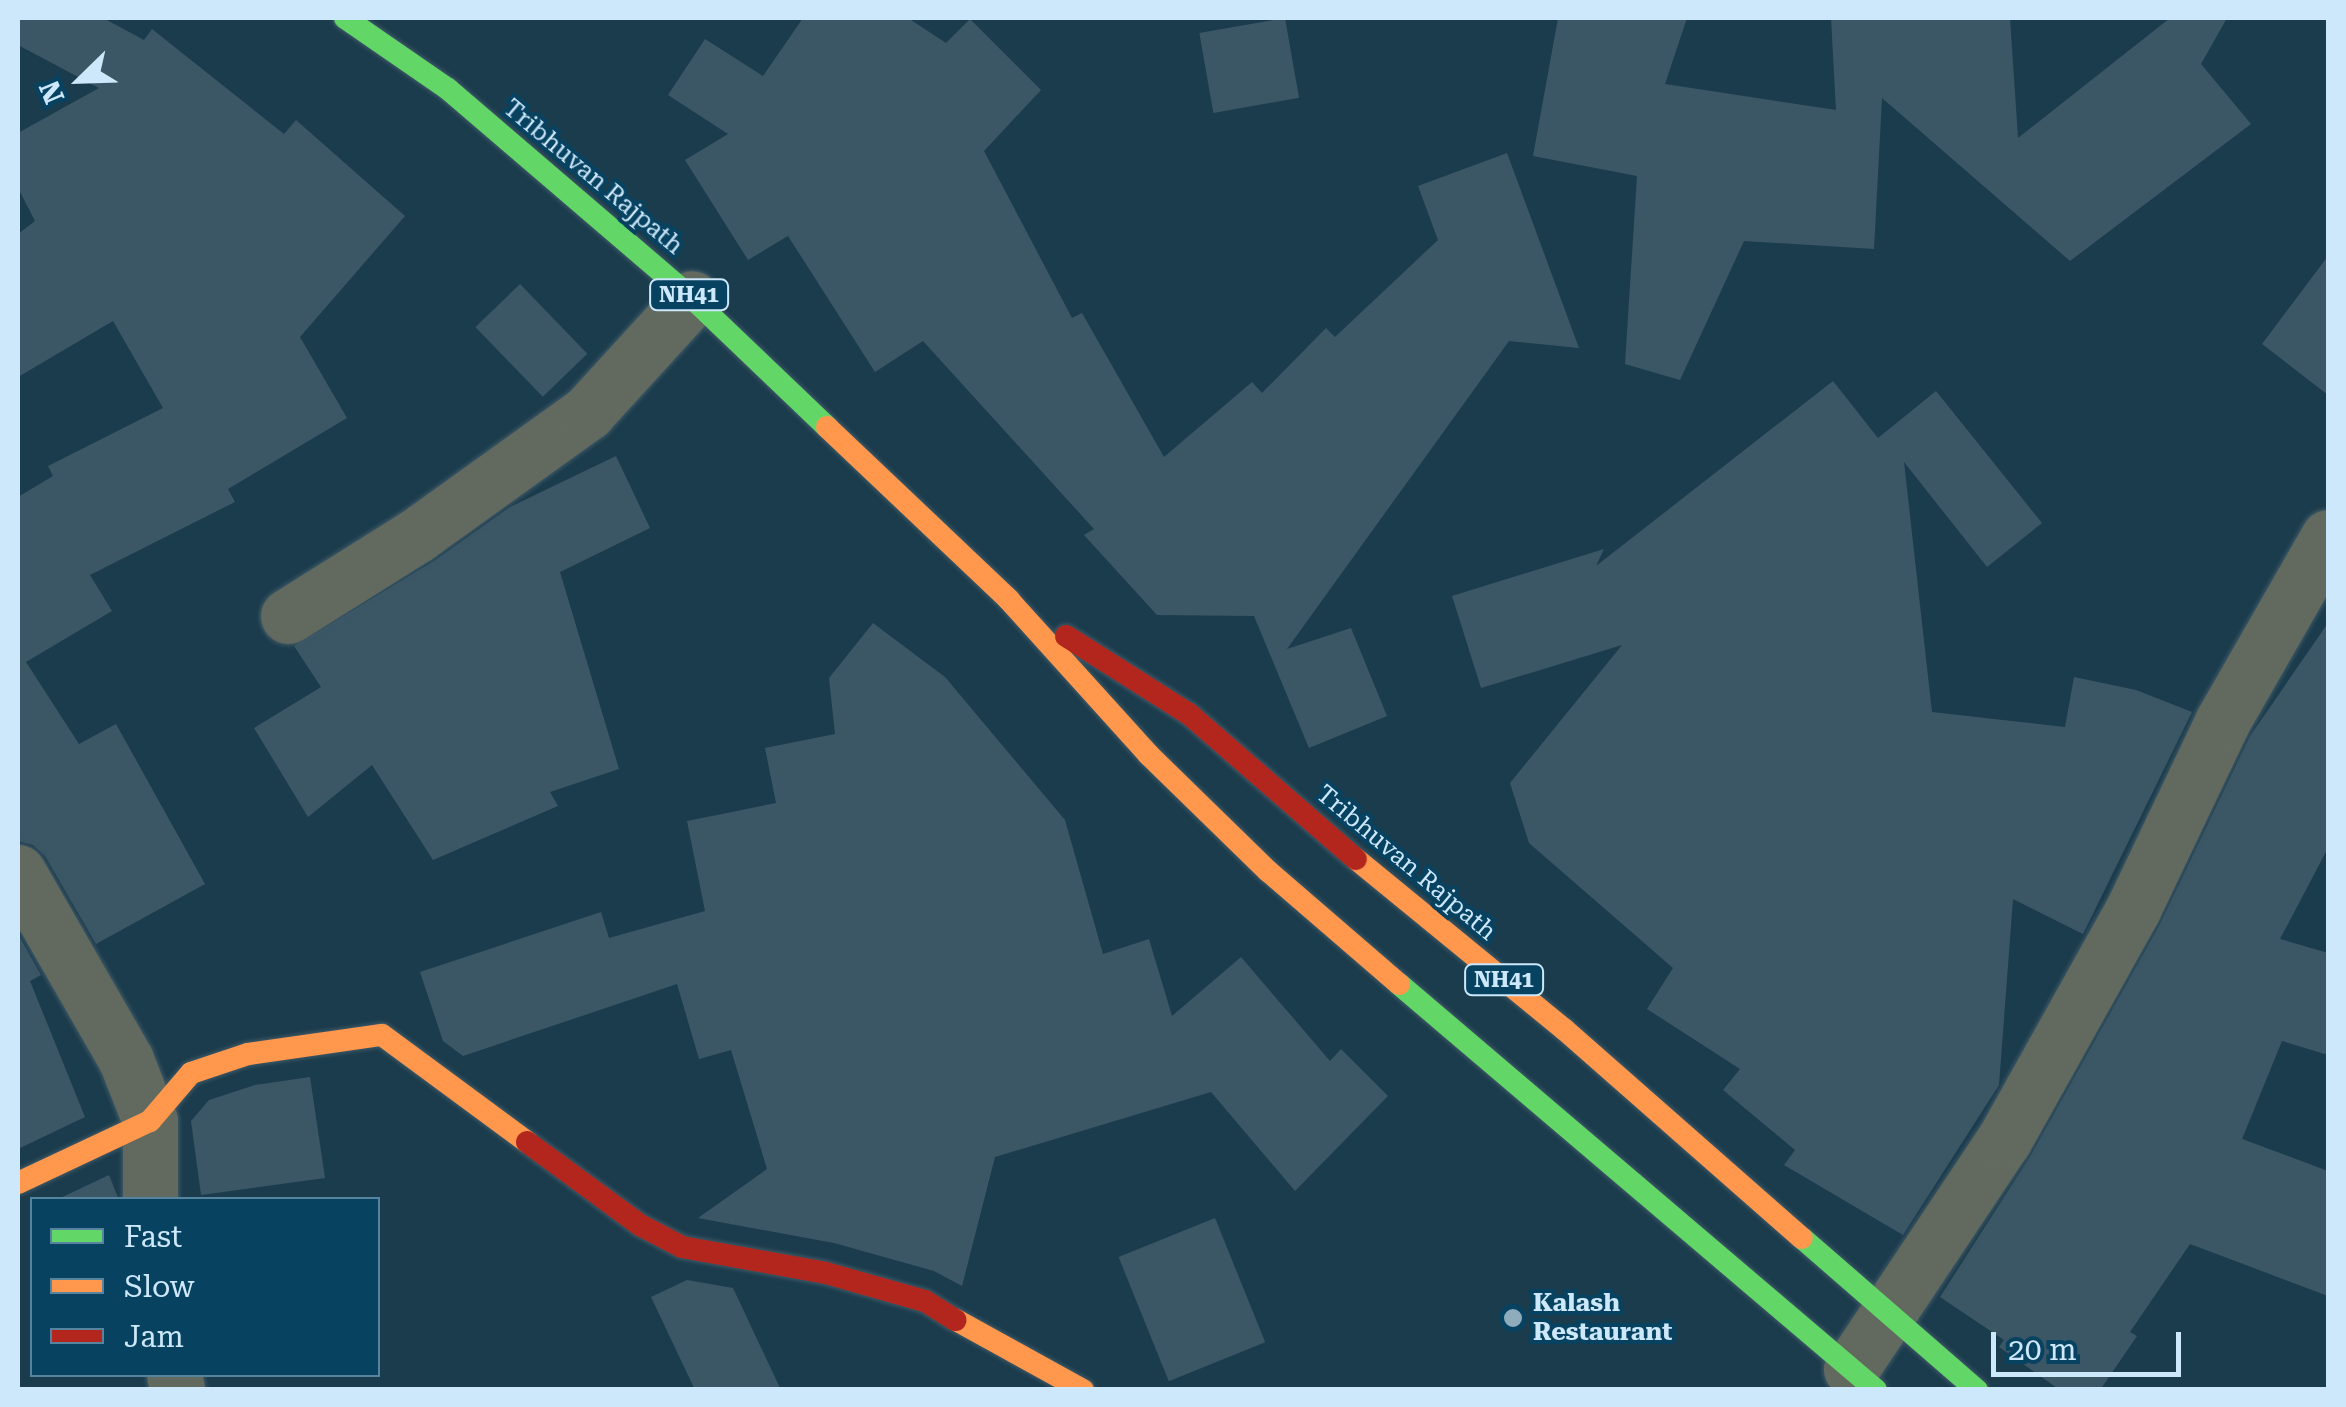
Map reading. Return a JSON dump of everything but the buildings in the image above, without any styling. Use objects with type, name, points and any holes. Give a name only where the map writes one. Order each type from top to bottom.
[{"type":"main road","name":"Tribhuvan Rajpath","points":[[346,18],[448,90],[692,298],[1008,600],[1149,755],[1268,871],[1864,1379]]},
{"type":"main road","name":"Tribhuvan Rajpath","points":[[1008,600],[1189,714],[1317,827],[1565,1030],[1977,1390]]},
{"type":"main road","points":[[18,1183],[150,1120],[190,1073],[248,1054],[382,1035],[640,1225],[682,1247],[826,1273],[925,1301],[1035,1367],[1083,1390]]},
{"type":"street","points":[[288,616],[416,535],[588,412],[692,298]]},
{"type":"street","points":[[1864,1379],[1891,1314],[2004,1140],[2133,909],[2222,722],[2328,537]]},
{"type":"street","points":[[18,872],[126,1060],[150,1120],[150,1197]]},
{"type":"traffic: fast","points":[[345,18],[448,89],[692,298],[827,427]]},
{"type":"traffic: fast","points":[[1399,984],[1876,1390]]},
{"type":"traffic: fast","points":[[1802,1238],[1977,1390]]},
{"type":"traffic: slow","points":[[827,427],[1009,600],[1149,755],[1268,871],[1399,984]]},
{"type":"traffic: slow","points":[[1356,859],[1565,1030],[1802,1238]]},
{"type":"traffic: slow","points":[[18,1183],[150,1121],[191,1073],[248,1054],[382,1035],[527,1142]]},
{"type":"traffic: slow","points":[[956,1320],[1083,1390]]},
{"type":"traffic: jam","points":[[1066,636],[1189,714],[1356,859]]},
{"type":"traffic: jam","points":[[527,1142],[640,1225],[682,1247],[826,1273],[925,1301],[956,1320]]},
{"type":"place","name":"Kalash Restaurant","points":[[1513,1318]]}]
